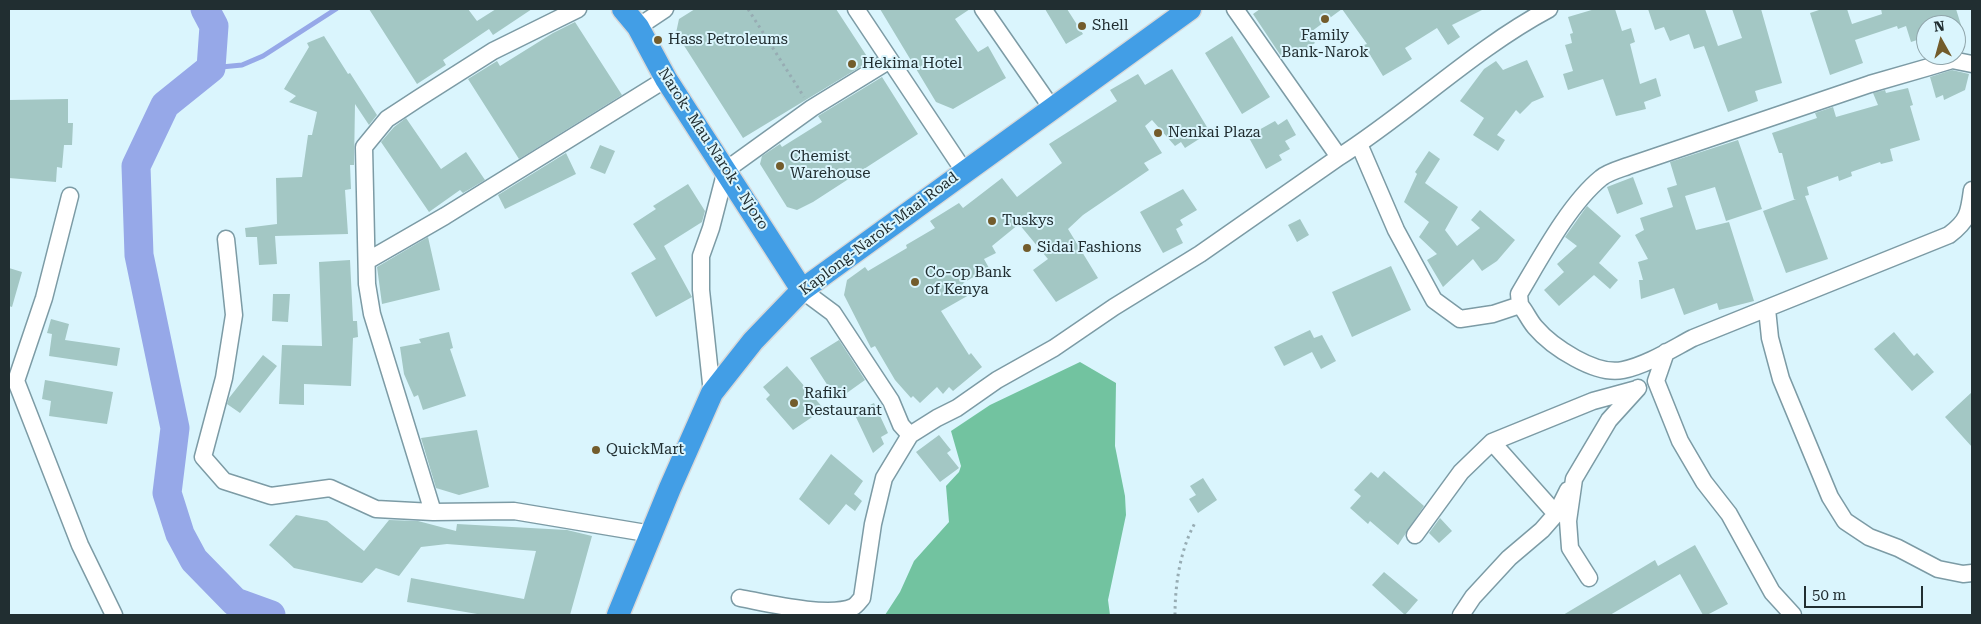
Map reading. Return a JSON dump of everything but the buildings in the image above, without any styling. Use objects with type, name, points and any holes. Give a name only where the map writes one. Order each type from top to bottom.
[{"type":"highway","name":"Narok- Mau Narok - Njoro","points":[[623,9],[638,27],[666,79],[802,290]]},
{"type":"highway","name":"Kaplong-Narok-Maai Road","points":[[618,615],[712,393],[752,341],[802,290],[1051,107],[1190,9]]},
{"type":"street","points":[[433,512],[372,314],[367,284],[364,147],[387,119],[493,52],[578,9]]},
{"type":"street","points":[[638,27],[665,9]]},
{"type":"street","points":[[856,9],[964,171]]},
{"type":"street","points":[[982,9],[1051,107]]},
{"type":"street","points":[[1235,9],[1339,157]]},
{"type":"street","points":[[860,615],[873,524],[884,478],[910,435],[957,408],[997,380],[1054,348],[1200,254],[1359,144],[1495,42],[1549,9]]},
{"type":"street","points":[[712,393],[701,290],[701,256],[711,228],[726,170],[812,108],[890,60]]},
{"type":"street","points":[[1972,64],[1952,60],[1870,84],[1655,156],[1602,177],[1586,193],[1557,232],[1520,294],[1520,305],[1529,315],[1535,327],[1558,346],[1592,366],[1611,371],[1623,370],[1666,352],[1693,338],[1949,235],[1964,224],[1970,209],[1972,190]]},
{"type":"street","points":[[367,261],[445,216],[666,79]]},
{"type":"street","points":[[1359,144],[1396,230],[1434,300],[1460,319],[1493,314],[1520,305]]},
{"type":"street","points":[[70,196],[44,298],[16,381],[80,545],[114,615]]},
{"type":"street","points":[[226,239],[234,315],[224,378],[203,457],[224,481],[271,496],[330,488],[376,509],[433,512],[514,511],[652,534]]},
{"type":"street","points":[[802,290],[833,313],[891,400],[901,425],[910,435]]},
{"type":"street","points":[[1768,309],[1770,338],[1781,379],[1830,497],[1845,521],[1869,537],[1898,548],[1938,569],[1963,574],[1972,573]]},
{"type":"street","points":[[1666,352],[1656,381],[1680,441],[1704,482],[1729,514],[1772,592],[1793,615]]},
{"type":"street","points":[[1415,536],[1461,472],[1492,442],[1593,400],[1637,389],[1656,381]]},
{"type":"street","points":[[1460,615],[1472,597],[1509,558],[1542,530],[1556,514],[1574,479],[1609,420],[1637,389]]},
{"type":"street","points":[[1492,442],[1556,514]]},
{"type":"street","points":[[1574,479],[1568,521],[1570,548],[1589,578]]},
{"type":"street","points":[[740,598],[791,608],[834,610],[854,606],[862,598]]},
{"type":"path","points":[[748,9],[812,108]]},
{"type":"path","points":[[1175,615],[1175,596],[1187,538],[1195,523]]},
{"type":"green space","points":[[1080,362],[1116,383],[1115,446],[1125,496],[1126,515],[1108,600],[1110,615],[885,615],[900,592],[914,561],[949,522],[946,486],[959,472],[961,466],[951,431],[990,405]]},
{"type":"waterway","points":[[205,9],[214,26],[211,68],[165,105],[136,166],[139,255],[175,428],[167,493],[180,534],[194,560],[235,602],[271,615]]},
{"type":"waterway","points":[[211,68],[242,65],[263,56],[336,9]]},
{"type":"place","name":"Family Bank-Narok","points":[[1325,19]]},
{"type":"place","name":"Shell","points":[[1082,26]]},
{"type":"place","name":"Hass Petroleums","points":[[658,40]]},
{"type":"place","name":"Hekima Hotel","points":[[852,64]]},
{"type":"place","name":"Nenkai Plaza","points":[[1158,133]]},
{"type":"place","name":"Chemist Warehouse","points":[[780,166]]},
{"type":"place","name":"Tuskys","points":[[992,221]]},
{"type":"place","name":"Sidai Fashions","points":[[1027,248]]},
{"type":"place","name":"Co-op Bank of Kenya","points":[[915,282]]},
{"type":"place","name":"Rafiki Restaurant","points":[[794,403]]},
{"type":"place","name":"QuickMart","points":[[596,450]]}]
